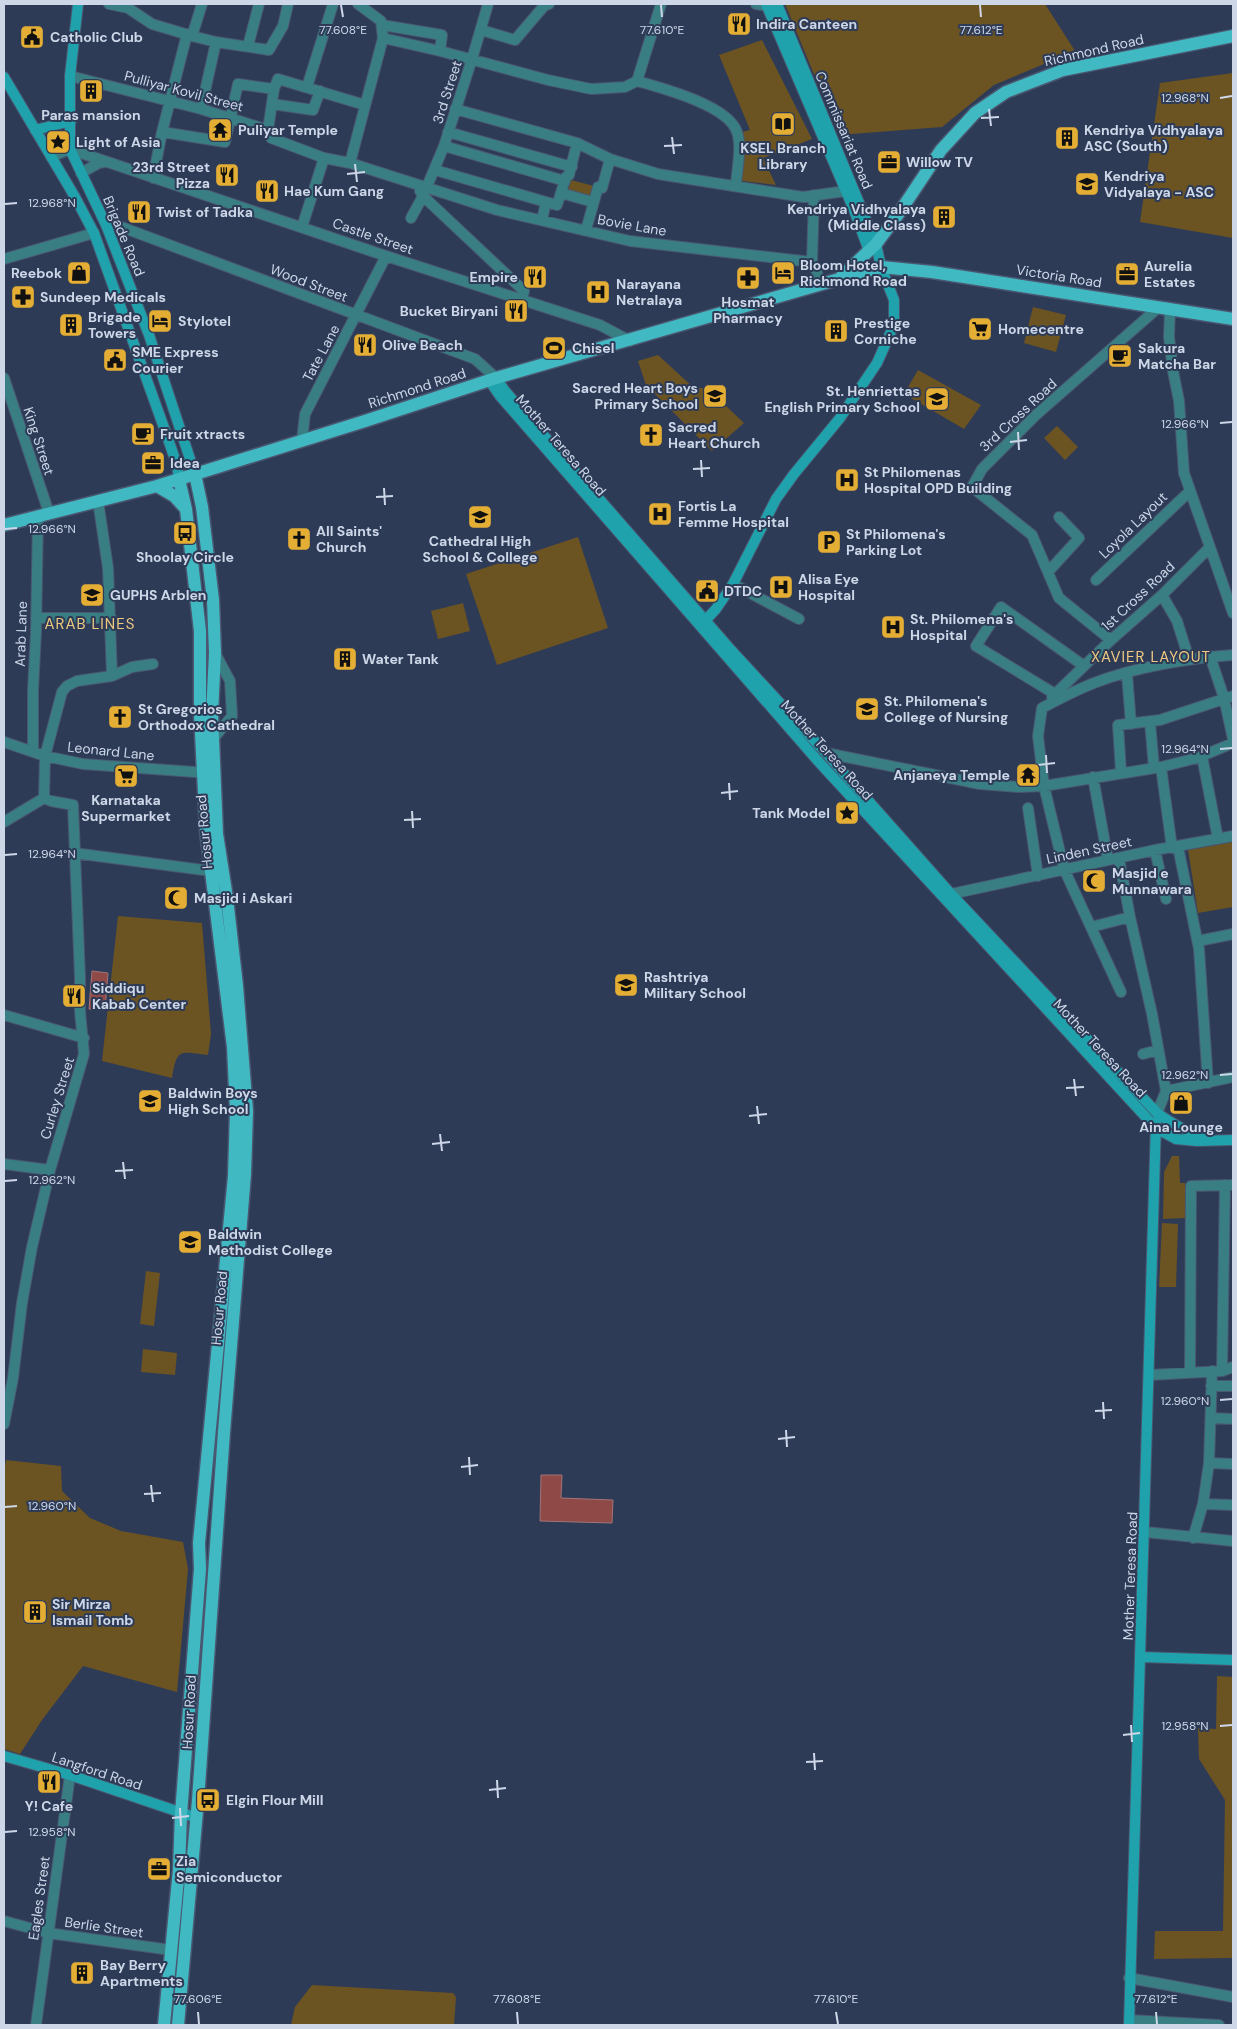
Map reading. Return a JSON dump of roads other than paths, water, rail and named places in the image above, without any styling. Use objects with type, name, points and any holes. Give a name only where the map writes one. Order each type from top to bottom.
[{"type":"main road","name":"Richmond Road","points":[[840,279],[872,247],[899,213],[941,150],[975,113],[1006,92],[1063,70],[1233,36]]},
{"type":"main road","name":"Richmond Road","points":[[4,525],[157,486],[492,379],[630,341],[881,267]]},
{"type":"main road","name":"Victoria Road","points":[[881,267],[911,269],[1233,319]]},
{"type":"main road","name":"Hosur Road","points":[[164,2025],[179,1869],[181,1814],[200,1569],[198,1543],[234,1176],[236,1110],[233,1047],[210,871],[209,773],[213,739],[212,714],[215,653],[207,546],[195,474]]},
{"type":"main road","name":"Hosur Road","points":[[178,2025],[197,1818],[224,1432],[245,1174],[246,1129],[244,1057],[227,898],[200,714],[200,631],[186,509],[179,479]]},
{"type":"main road","points":[[157,486],[174,496],[186,509]]},
{"type":"street","name":"Brigade Road","points":[[78,4],[70,76],[70,149],[106,225],[149,335],[195,474]]},
{"type":"street","points":[[109,4],[128,6],[152,24],[189,35],[216,42],[269,50],[283,26],[288,4]]},
{"type":"street","points":[[153,178],[170,101],[189,35],[202,4]]},
{"type":"street","points":[[248,46],[259,4]]},
{"type":"street","points":[[307,87],[333,4]]},
{"type":"street","points":[[350,163],[384,38],[381,20],[358,4]]},
{"type":"street","name":"3rd Street","points":[[411,218],[425,192],[444,146],[488,4]]},
{"type":"street","points":[[481,30],[515,40],[544,6],[550,4]]},
{"type":"street","points":[[384,38],[548,80],[591,89],[625,87],[636,81],[661,4]]},
{"type":"street","points":[[756,4],[772,4]]},
{"type":"street","name":"Commissariat Road","points":[[703,623],[716,610],[733,584],[776,499],[840,418],[877,364],[894,325],[894,300],[846,191],[772,4]]},
{"type":"street","name":"Commissariat Road","points":[[772,4],[872,247]]},
{"type":"street","points":[[382,25],[442,35],[440,51]]},
{"type":"street","points":[[201,109],[216,42]]},
{"type":"street","name":"Pulliyar Kovil Street","points":[[70,76],[201,109],[268,130],[271,138],[324,158],[350,163],[416,184],[425,192]]},
{"type":"street","name":"Brigade Road","points":[[4,77],[94,233],[167,436],[177,465],[179,479]]},
{"type":"street","points":[[268,130],[274,88],[278,79],[365,105]]},
{"type":"street","points":[[636,81],[677,92],[729,120],[737,132],[739,145],[736,185]]},
{"type":"street","points":[[162,132],[225,142],[238,84],[274,88]]},
{"type":"street","points":[[272,104],[313,110],[320,91]]},
{"type":"street","points":[[455,108],[577,143],[610,159],[658,174],[803,197],[846,191]]},
{"type":"street","points":[[35,130],[71,121]]},
{"type":"street","points":[[448,132],[572,167]]},
{"type":"street","points":[[435,170],[557,205],[566,177],[569,175],[572,167],[577,143]]},
{"type":"street","points":[[444,146],[565,181]]},
{"type":"street","points":[[51,157],[70,149]]},
{"type":"street","name":"Castle Street","points":[[70,149],[386,256],[600,325],[630,341]]},
{"type":"street","points":[[302,227],[324,158]]},
{"type":"street","points":[[586,230],[598,187],[602,188],[610,159]]},
{"type":"street","points":[[81,173],[104,162]]},
{"type":"street","points":[[425,192],[524,292],[522,300]]},
{"type":"street","name":"Bovie Lane","points":[[425,192],[630,241],[812,262]]},
{"type":"street","points":[[561,193],[594,202]]},
{"type":"street","points":[[814,195],[812,262],[817,272],[819,285]]},
{"type":"street","points":[[542,220],[546,202]]},
{"type":"street","name":"Wood Street","points":[[106,225],[116,225],[475,359],[492,379]]},
{"type":"street","points":[[4,259],[94,233]]},
{"type":"street","name":"Tate Lane","points":[[302,440],[305,414],[335,354],[357,316],[386,256]]},
{"type":"street","points":[[1165,308],[1179,401],[1184,473],[1233,613]]},
{"type":"street","name":"3rd Cross Road","points":[[1111,640],[1058,598],[1032,535],[972,487],[982,469],[1038,414],[1165,308]]},
{"type":"street","name":"King Street","points":[[4,378],[43,515]]},
{"type":"street","name":"Mother Teresa Road","points":[[492,379],[505,391],[703,623],[818,762],[1157,1113],[1178,1127],[1199,1135],[1229,1140]]},
{"type":"street","name":"Loyola Layout","points":[[1096,580],[1190,491]]},
{"type":"street","points":[[98,501],[108,568],[112,676]]},
{"type":"street","name":"Arab Lane","points":[[33,752],[32,690],[43,515]]},
{"type":"street","points":[[1048,572],[1079,538],[1058,517]]},
{"type":"street","name":"1st Cross Road","points":[[1042,708],[1111,640],[1162,596],[1210,546]]},
{"type":"street","points":[[733,584],[799,620]]},
{"type":"street","points":[[1162,596],[1178,621],[1189,659]]},
{"type":"street","points":[[1055,694],[976,646],[1001,608],[1084,666]]},
{"type":"street","points":[[36,618],[111,618]]},
{"type":"street","name":"Mother Teresa Road","points":[[703,623],[731,650],[826,753],[948,897],[1156,1128],[1176,1139],[1197,1141],[1229,1140]]},
{"type":"street","points":[[213,739],[232,716],[230,681],[215,653]]},
{"type":"street","points":[[1121,992],[1064,869],[1044,786],[1038,736],[1042,708],[1095,683],[1189,659],[1233,654]]},
{"type":"street","points":[[1210,656],[1229,697],[1233,739]]},
{"type":"street","points":[[4,822],[44,798],[45,756],[62,692],[77,681],[112,676],[132,667],[153,664]]},
{"type":"street","points":[[1127,674],[1131,724]]},
{"type":"street","points":[[1121,772],[1118,726],[1160,720],[1229,697]]},
{"type":"street","points":[[1150,722],[1157,767],[1198,941],[1208,1083]]},
{"type":"street","points":[[33,732],[52,735]]},
{"type":"street","name":"Leonard Lane","points":[[4,742],[45,756],[83,764],[209,773]]},
{"type":"street","points":[[826,753],[980,784],[1019,787],[1044,786],[1157,767],[1202,756],[1233,743]]},
{"type":"street","points":[[1202,756],[1218,839]]},
{"type":"street","points":[[1093,777],[1113,859],[1130,917],[1166,1091],[1157,1113]]},
{"type":"street","name":"Curley Street","points":[[4,1424],[8,1377],[32,1247],[50,1170],[84,1054],[80,1011],[73,806],[44,798]]},
{"type":"street","points":[[1028,808],[1038,876]]},
{"type":"street","name":"Linden Street","points":[[948,897],[1064,869],[1233,836]]},
{"type":"street","points":[[1155,850],[1166,899]]},
{"type":"street","points":[[74,853],[210,871]]},
{"type":"street","points":[[1091,927],[1130,917]]},
{"type":"street","points":[[1198,941],[1233,934]]},
{"type":"street","points":[[4,1015],[84,1038]]},
{"type":"street","points":[[1143,1054],[1158,1050]]},
{"type":"street","points":[[1166,1091],[1233,1078]]},
{"type":"street","name":"Mother Teresa Road","points":[[1129,2023],[1157,1113]]},
{"type":"street","points":[[4,1164],[50,1170]]},
{"type":"street","points":[[1190,1373],[1191,1186],[1229,1185],[1217,1371],[1212,1386],[1209,1463],[1204,1504],[1193,1538]]},
{"type":"street","points":[[1150,1375],[1217,1371],[1233,1367]]},
{"type":"street","points":[[1212,1386],[1233,1386]]},
{"type":"street","points":[[1211,1418],[1233,1419]]},
{"type":"street","points":[[1209,1463],[1233,1464]]},
{"type":"street","points":[[1204,1504],[1233,1505]]},
{"type":"street","points":[[1145,1532],[1233,1541]]},
{"type":"street","points":[[1141,1657],[1233,1660]]},
{"type":"street","name":"Langford Road","points":[[4,1756],[70,1775],[197,1818]]},
{"type":"street","name":"Eagles Street","points":[[36,2025],[70,1775]]},
{"type":"street","name":"Berlie Street","points":[[4,1921],[48,1933],[171,1950]]},
{"type":"street","points":[[1129,1978],[1233,1997]]},
{"type":"street","points":[[1129,2023],[1219,2025]]},
{"type":"place","name":"Indira Canteen","points":[[739,24]]},
{"type":"place","name":"Catholic Club","points":[[32,37]]},
{"type":"place","name":"Paras mansion","points":[[91,91]]},
{"type":"place","name":"KSEL Branch Library","points":[[783,124]]},
{"type":"place","name":"Puliyar Temple","points":[[220,130]]},
{"type":"place","name":"Kendriya Vidhyalaya ASC (South)","points":[[1067,138]]},
{"type":"place","name":"Light of Asia","points":[[58,142]]},
{"type":"place","name":"Willow TV","points":[[889,162]]},
{"type":"place","name":"23rd Street Pizza","points":[[227,175]]},
{"type":"place","name":"Kendriya Vidyalaya - ASC","points":[[1087,184]]},
{"type":"place","name":"Hae Kum Gang","points":[[267,191]]},
{"type":"place","name":"Twist of Tadka","points":[[139,212]]},
{"type":"place","name":"Kendriya Vidhyalaya (Middle Class)","points":[[944,217]]},
{"type":"place","name":"Reebok","points":[[79,273]]},
{"type":"place","name":"Bloom Hotel, Richmond Road","points":[[783,273]]},
{"type":"place","name":"Aurelia Estates","points":[[1127,274]]},
{"type":"place","name":"Empire","points":[[535,277]]},
{"type":"place","name":"Hosmat Pharmacy","points":[[748,278]]},
{"type":"place","name":"Narayana Netralaya","points":[[598,292]]},
{"type":"place","name":"Sundeep Medicals","points":[[23,297]]},
{"type":"place","name":"Bucket Biryani","points":[[516,311]]},
{"type":"place","name":"Stylotel","points":[[160,321]]},
{"type":"place","name":"Brigade Towers","points":[[71,325]]},
{"type":"place","name":"Homecentre","points":[[980,329]]},
{"type":"place","name":"Prestige Corniche","points":[[836,331]]},
{"type":"place","name":"Olive Beach","points":[[365,345]]},
{"type":"place","name":"Chisel","points":[[554,348]]},
{"type":"place","name":"Sakura Matcha Bar","points":[[1120,356]]},
{"type":"place","name":"SME Express Courier","points":[[115,360]]},
{"type":"place","name":"Sacred Heart Boys Primary School","points":[[715,396]]},
{"type":"place","name":"St. Henriettas English Primary School","points":[[937,399]]},
{"type":"place","name":"Fruit xtracts","points":[[143,434]]},
{"type":"place","name":"Sacred Heart Church","points":[[651,435]]},
{"type":"place","name":"Idea","points":[[153,463]]},
{"type":"place","name":"St Philomenas Hospital OPD Building","points":[[847,480]]},
{"type":"place","name":"Fortis La Femme Hospital","points":[[660,514]]},
{"type":"place","name":"Cathedral High School & College","points":[[480,517]]},
{"type":"place","name":"Shoolay Circle","points":[[185,533]]},
{"type":"place","name":"All Saints' Church","points":[[299,539]]},
{"type":"place","name":"St Philomena's Parking Lot","points":[[829,542]]},
{"type":"place","name":"Alisa Eye Hospital","points":[[781,587]]},
{"type":"place","name":"DTDC","points":[[707,591]]},
{"type":"place","name":"GUPHS Arblen","points":[[92,595]]},
{"type":"place","name":"St. Philomena's Hospital","points":[[893,627]]},
{"type":"place","name":"Water Tank","points":[[345,659]]},
{"type":"place","name":"St. Philomena's College of Nursing","points":[[867,709]]},
{"type":"place","name":"St Gregorios Orthodox Cathedral","points":[[120,717]]},
{"type":"place","name":"Anjaneya Temple","points":[[1028,775]]},
{"type":"place","name":"Karnataka Supermarket","points":[[126,776]]},
{"type":"place","name":"Tank Model","points":[[847,813]]},
{"type":"place","name":"Masjid e Munnawara","points":[[1094,881]]},
{"type":"place","name":"Masjid i Askari","points":[[176,898]]},
{"type":"place","name":"Rashtriya Military School","points":[[626,985]]},
{"type":"place","name":"Siddiqu Kabab Center","points":[[74,996]]},
{"type":"place","name":"Baldwin Boys High School","points":[[150,1101]]},
{"type":"place","name":"Aina Lounge","points":[[1181,1103]]},
{"type":"place","name":"Baldwin Methodist College","points":[[190,1242]]},
{"type":"place","name":"Sir Mirza Ismail Tomb","points":[[35,1612]]},
{"type":"place","name":"Y! Cafe","points":[[49,1782]]},
{"type":"place","name":"Elgin Flour Mill","points":[[208,1800]]},
{"type":"place","name":"Zia Semiconductor","points":[[159,1869]]},
{"type":"place","name":"Bay Berry Apartments","points":[[82,1973]]},
{"type":"district","name":"ARAB LINES","points":[[90,624]]},
{"type":"district","name":"XAVIER LAYOUT","points":[[1151,657]]}]
